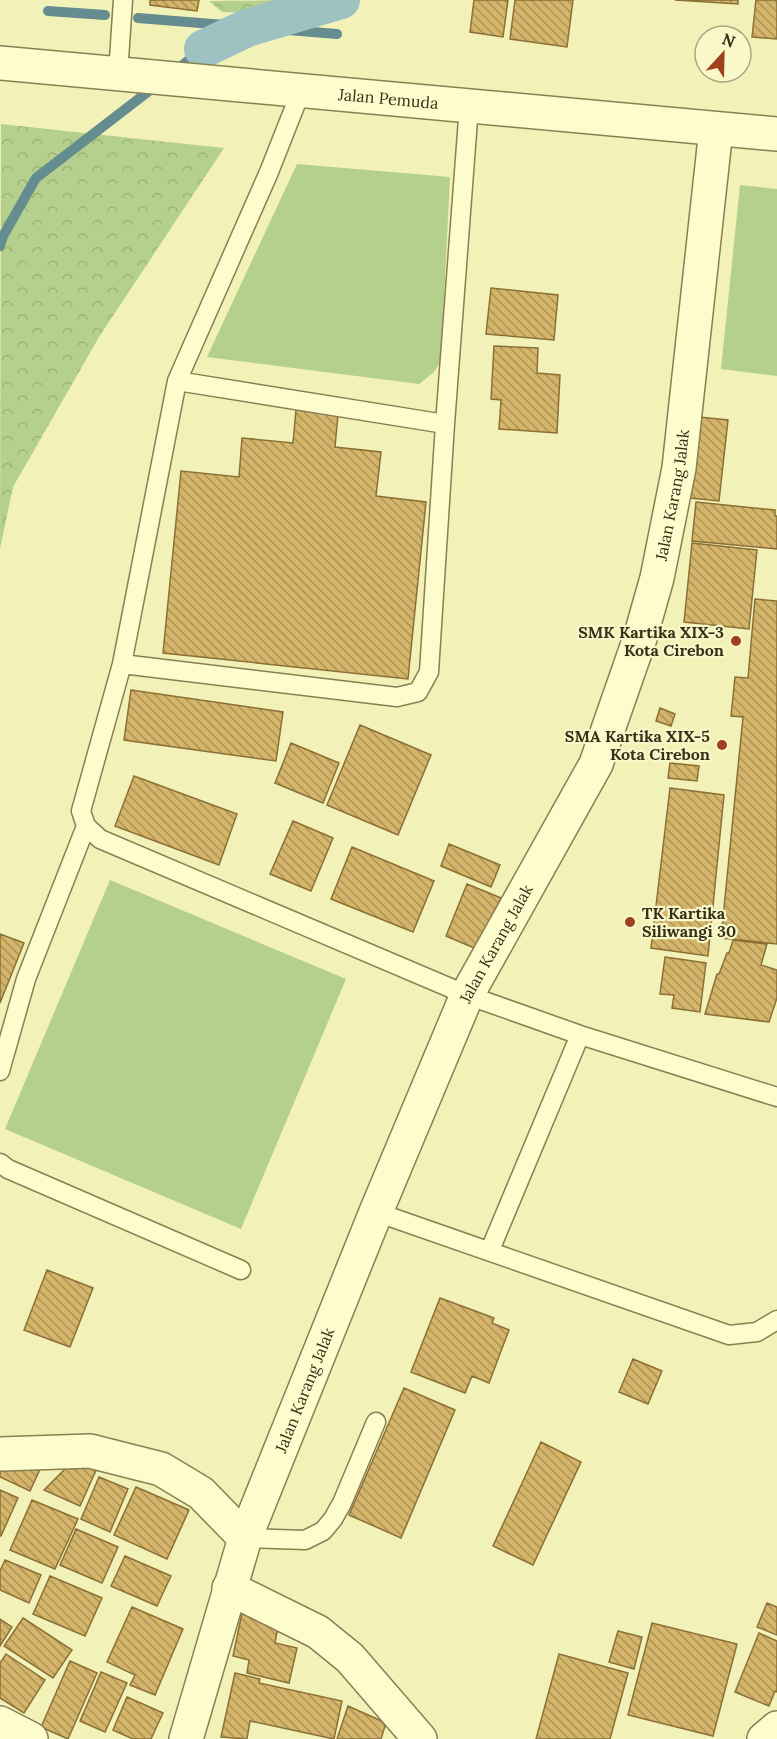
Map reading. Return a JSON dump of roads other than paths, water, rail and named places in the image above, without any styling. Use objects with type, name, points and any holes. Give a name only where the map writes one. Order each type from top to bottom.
[{"type":"street","name":"Jalan Pemuda","points":[[0,63],[777,134]]},
{"type":"street","name":"Jalan Karang Jalak","points":[[186,1739],[245,1538],[376,1212],[466,995],[596,764],[640,638],[657,578],[679,468],[716,129]]},
{"type":"street","points":[[0,1454],[90,1451],[161,1469],[201,1493],[245,1538]]},
{"type":"street","points":[[229,1588],[318,1632],[350,1658],[420,1739]]},
{"type":"street","points":[[0,1723],[31,1739]]},
{"type":"street","points":[[764,1739],[777,1728]]},
{"type":"lane","points":[[123,0],[133,76]]},
{"type":"lane","points":[[293,90],[269,172],[177,381],[122,664],[81,811],[86,826],[100,839],[127,852],[466,995],[580,1035],[777,1097]]},
{"type":"lane","points":[[122,664],[397,697],[417,692],[429,672],[469,106]]},
{"type":"lane","points":[[177,381],[445,424]]},
{"type":"lane","points":[[0,1071],[26,979],[86,826]]},
{"type":"lane","points":[[490,1250],[580,1035]]},
{"type":"lane","points":[[0,1162],[8,1169],[241,1270]]},
{"type":"lane","points":[[376,1212],[729,1335],[757,1332],[777,1320]]},
{"type":"lane","points":[[245,1538],[305,1540],[323,1532],[342,1503],[376,1422]]},
{"type":"waterway","points":[[203,49],[247,28],[341,0]]},
{"type":"waterway","points":[[48,11],[105,15]]},
{"type":"waterway","points":[[138,18],[337,34]]},
{"type":"waterway","points":[[175,71],[203,49]]},
{"type":"waterway","points":[[0,246],[3,236],[36,178],[158,84]]},
{"type":"place","name":"SMK Kartika XIX-3 Kota Cirebon","points":[[736,641]]},
{"type":"place","name":"SMA Kartika XIX-5 Kota Cirebon","points":[[722,745]]},
{"type":"place","name":"TK Kartika Siliwangi 30","points":[[630,922]]}]
